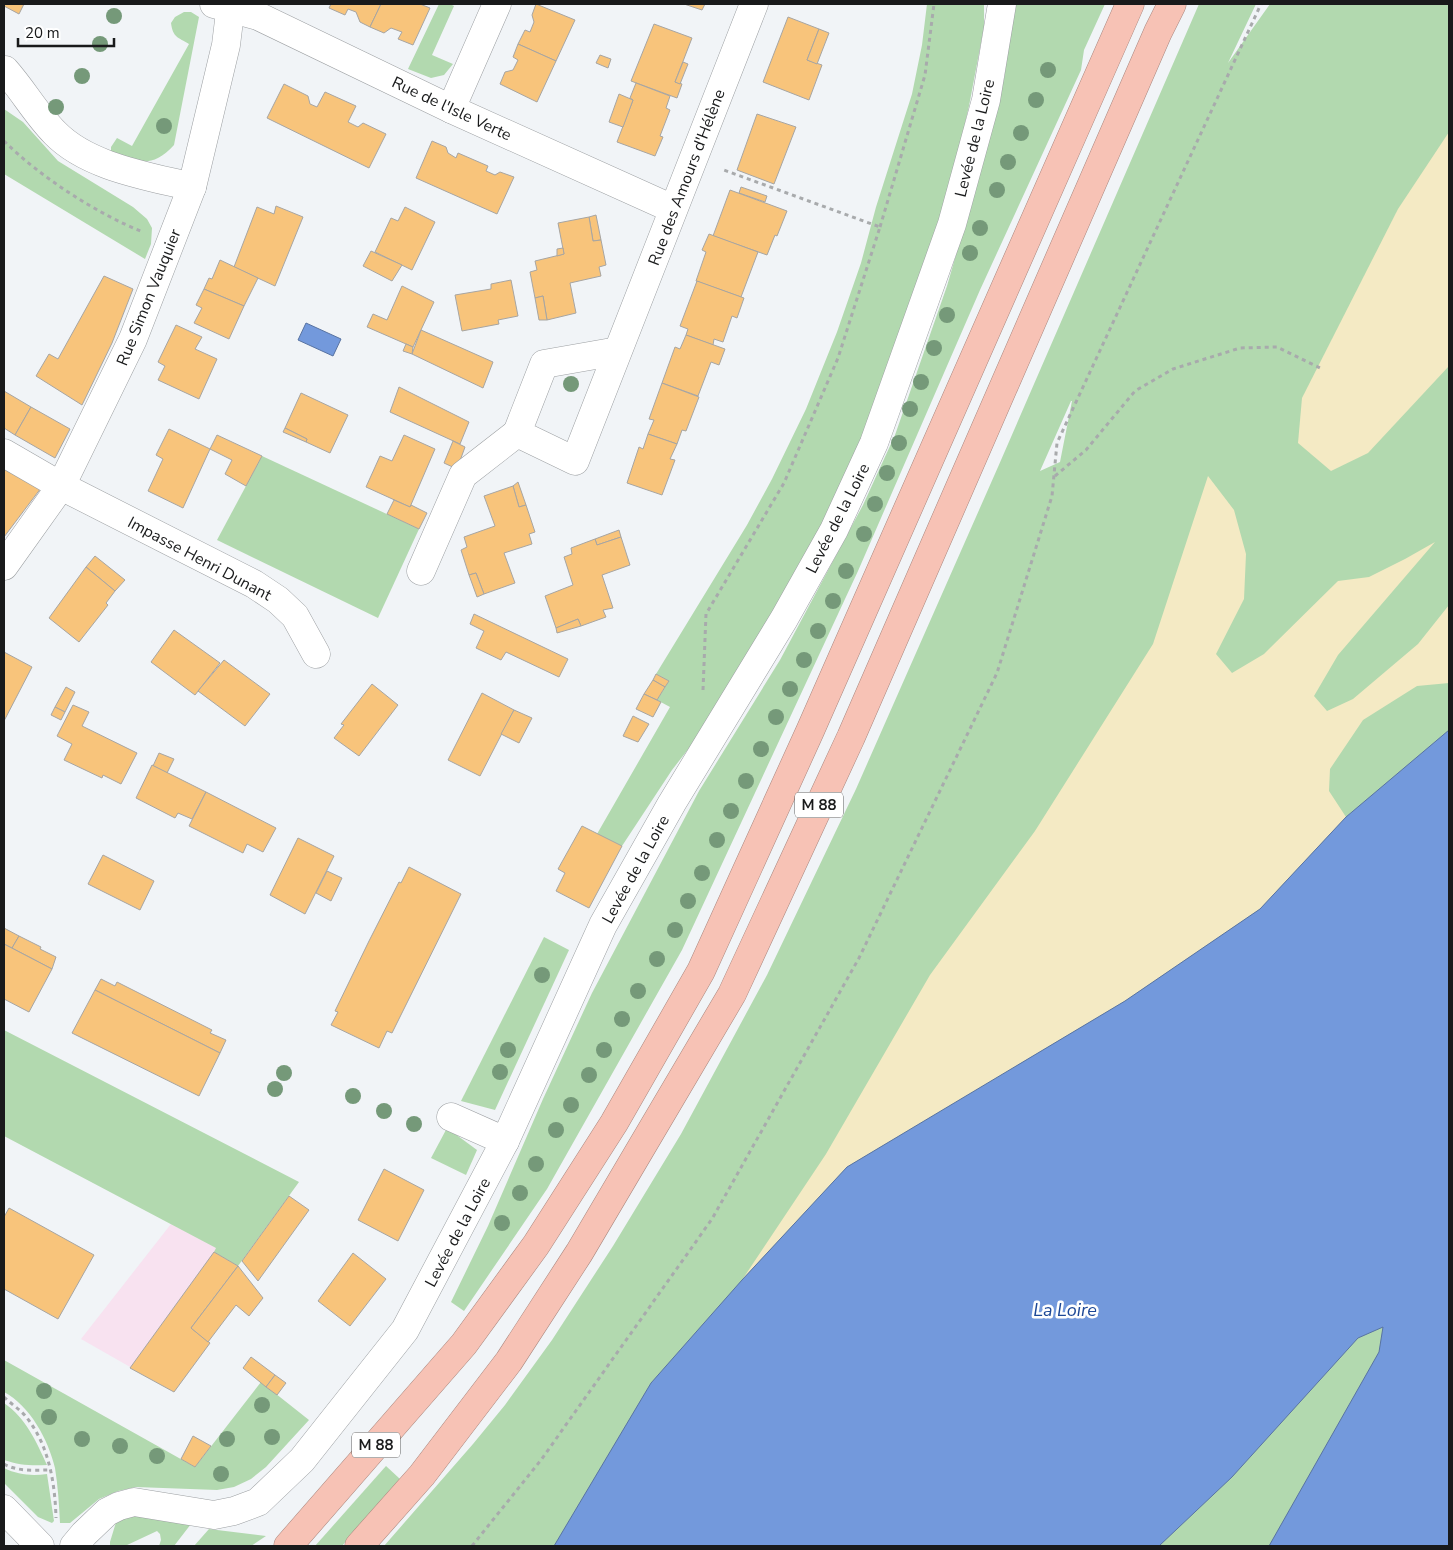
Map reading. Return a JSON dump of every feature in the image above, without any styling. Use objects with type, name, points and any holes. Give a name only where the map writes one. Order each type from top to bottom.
[{"type":"highway","name":"M 88","points":[[288,1546],[464,1344],[536,1245],[614,1123],[701,971],[810,731],[1130,4]]},
{"type":"highway","name":"M 88","points":[[359,1546],[422,1475],[509,1361],[579,1253],[732,994],[851,737],[1158,32],[1172,4]]},
{"type":"street","points":[[451,109],[497,4]]},
{"type":"street","name":"Rue des Amours d'Hélène","points":[[517,433],[575,462],[692,158],[754,4]]},
{"type":"street","name":"Levée de la Loire","points":[[74,1546],[107,1512],[134,1502],[214,1515],[234,1511],[258,1502],[302,1460],[405,1330],[505,1141],[603,925],[701,753],[784,619],[829,538],[874,443],[952,224],[986,100],[1002,4]]},
{"type":"street","name":"Rue de l'Isle Verte","points":[[225,5],[258,16],[451,109],[673,210]]},
{"type":"street","name":"Rue Simon Vauquier","points":[[4,566],[61,486],[133,339],[192,187],[226,45],[225,5]]},
{"type":"street","points":[[4,70],[55,134],[82,153],[113,166],[192,187]]},
{"type":"street","points":[[420,571],[463,475],[517,433],[544,364],[618,351]]},
{"type":"street","name":"Impasse Henri Dunant","points":[[4,453],[61,486],[254,584],[278,600],[295,616],[316,654]]},
{"type":"street","points":[[451,1116],[505,1141]]},
{"type":"street","points":[[4,1509],[40,1546]]},
{"type":"path","points":[[703,693],[706,614],[784,484],[838,358],[880,227],[925,76],[934,4]]},
{"type":"path","points":[[472,1546],[541,1460],[712,1219],[859,958],[998,673],[1052,496],[1057,443],[1261,4]]},
{"type":"path","points":[[4,141],[18,155],[53,181],[101,212],[146,234],[173,237]]},
{"type":"path","points":[[692,158],[880,227]]},
{"type":"path","points":[[1054,476],[1086,450],[1134,391],[1173,369],[1240,348],[1277,347],[1320,368]]},
{"type":"path","points":[[4,1397],[26,1417],[43,1444],[51,1470],[56,1498],[56,1524]]},
{"type":"path","points":[[4,1464],[28,1470],[51,1470]]},
{"type":"shaded area","points":[[171,1224],[217,1248],[214,1252],[208,1342],[210,1343],[174,1392],[81,1339]]},
{"type":"green space","points":[[439,4],[454,6],[432,55],[453,64],[444,75],[431,78],[408,69]]},
{"type":"green space","points":[[927,4],[984,4],[984,27],[952,180],[882,395],[831,517],[714,716],[672,770],[622,846],[597,834],[670,707],[657,700],[669,681],[656,674],[747,525],[772,479],[806,409],[837,332],[861,263],[876,207],[912,94],[922,45]]},
{"type":"green space","points":[[1014,4],[1105,4],[1084,50],[1081,70],[980,290],[858,571],[682,950],[547,1189],[464,1311],[451,1302],[488,1226],[543,1099],[592,993],[699,791],[780,660],[863,505],[895,435],[947,286],[969,210],[1004,79]]},
{"type":"green space","points":[[1199,4],[1256,4],[1228,63],[1270,4],[1449,4],[1449,1546],[384,1546],[505,1405],[552,1340],[613,1246],[681,1134],[767,975],[856,789]],"holes":[[[1072,401],[1060,462],[1040,471]]]},
{"type":"green space","points":[[184,12],[191,12],[199,17],[174,145],[159,158],[152,160],[137,161],[111,153],[111,147],[117,138],[132,146],[189,44],[175,34],[171,23],[175,17]]},
{"type":"green space","points":[[4,109],[23,122],[58,161],[133,207],[147,219],[152,228],[151,244],[145,259],[4,174]]},
{"type":"green space","points":[[262,456],[419,529],[378,618],[217,540]]},
{"type":"green space","points":[[544,937],[569,950],[495,1110],[461,1101]]},
{"type":"green space","points":[[4,1030],[299,1182],[238,1266],[214,1252],[216,1248],[4,1136]]},
{"type":"green space","points":[[447,1128],[477,1150],[466,1175],[431,1158]]},
{"type":"green space","points":[[4,1360],[195,1467],[261,1382],[309,1420],[266,1467],[251,1479],[234,1487],[217,1490],[136,1487],[118,1491],[99,1499],[70,1523],[60,1523],[57,1482],[52,1457],[37,1424],[22,1406],[4,1392]]},
{"type":"green space","points":[[4,1403],[24,1423],[47,1465],[25,1465],[4,1460]]},
{"type":"green space","points":[[386,1466],[400,1479],[342,1546],[315,1546]]},
{"type":"green space","points":[[4,1468],[25,1474],[47,1474],[54,1521],[52,1523],[38,1517],[4,1483]]},
{"type":"green space","points":[[142,1515],[191,1524],[174,1546],[159,1546],[161,1540],[160,1534],[157,1531],[125,1546],[110,1546],[117,1519]]},
{"type":"green space","points":[[209,1529],[266,1536],[251,1546],[194,1546]]},
{"type":"sand","points":[[1449,132],[1449,366],[1368,453],[1331,471],[1298,443],[1302,398],[1398,209]]},
{"type":"sand","points":[[1208,476],[1234,510],[1246,554],[1244,599],[1216,654],[1232,673],[1264,654],[1338,581],[1369,577],[1435,542],[1338,655],[1314,696],[1327,711],[1353,699],[1418,644],[1449,605],[1449,683],[1417,686],[1363,720],[1330,769],[1329,791],[1346,817],[1260,909],[1125,1001],[847,1167],[742,1280],[826,1154],[930,975],[1035,831],[1153,644]]},
{"type":"water","points":[[306,323],[341,339],[333,356],[298,340]]},
{"type":"water","name":"La Loire","points":[[1449,730],[1449,1546],[1269,1546],[1379,1352],[1383,1327],[1358,1338],[1232,1477],[1159,1546],[554,1546],[651,1383],[742,1280],[847,1167],[1125,1001],[1260,909],[1346,817]]},
{"type":"building","points":[[4,4],[24,4],[19,14],[4,6]]},
{"type":"building","points":[[331,4],[381,4],[370,27],[360,22],[356,12],[348,9],[345,15],[329,8]]},
{"type":"building","points":[[381,4],[420,4],[430,8],[413,45],[398,39],[402,32],[391,28],[384,33],[370,27]]},
{"type":"building","points":[[536,4],[575,20],[556,61],[518,44],[525,30],[530,32],[534,22],[532,15]]},
{"type":"building","points":[[684,4],[705,4],[702,10]]},
{"type":"building","points":[[788,17],[819,29],[807,60],[822,65],[809,100],[763,82]]},
{"type":"building","points":[[654,24],[692,38],[675,82],[682,84],[677,98],[631,81]]},
{"type":"building","points":[[819,29],[829,33],[817,64],[807,60]]},
{"type":"building","points":[[518,44],[556,61],[537,102],[500,84],[505,72],[513,70],[518,60],[513,57]]},
{"type":"building","points":[[600,55],[611,59],[608,68],[596,63]]},
{"type":"building","points":[[683,62],[688,64],[680,84],[675,82]]},
{"type":"building","points":[[636,83],[670,96],[666,108],[670,110],[660,136],[663,137],[655,156],[617,142],[633,100],[630,98]]},
{"type":"building","points":[[284,84],[308,96],[310,104],[317,107],[325,92],[356,106],[348,122],[358,127],[363,123],[386,134],[369,168],[267,118]]},
{"type":"building","points":[[619,94],[633,100],[623,127],[609,122]]},
{"type":"building","points":[[757,114],[796,127],[774,184],[737,170]]},
{"type":"building","points":[[432,141],[446,147],[448,153],[456,158],[458,153],[488,166],[486,171],[495,175],[500,172],[514,177],[497,214],[416,178]]},
{"type":"building","points":[[741,187],[767,196],[765,202],[739,193]]},
{"type":"building","points":[[730,190],[787,211],[767,255],[713,236]]},
{"type":"building","points":[[276,206],[303,217],[275,286],[234,267],[257,207],[274,214]]},
{"type":"building","points":[[405,207],[435,222],[412,270],[375,252],[391,218],[398,221]]},
{"type":"building","points":[[596,215],[601,240],[593,241],[589,217]]},
{"type":"building","points":[[589,217],[593,241],[601,240],[606,265],[599,267],[601,276],[570,283],[576,313],[547,320],[543,296],[535,298],[530,272],[537,270],[535,261],[564,254],[558,223]]},
{"type":"building","points":[[709,234],[758,252],[741,297],[696,281],[706,252],[702,250]]},
{"type":"building","points":[[563,248],[564,254],[557,256],[557,249]]},
{"type":"building","points":[[371,251],[402,265],[392,281],[363,266]]},
{"type":"building","points":[[220,260],[258,278],[244,306],[204,289],[209,278],[212,279]]},
{"type":"building","points":[[104,276],[133,289],[112,343],[82,405],[36,376],[49,354],[58,359]]},
{"type":"building","points":[[511,280],[518,316],[498,320],[499,324],[462,331],[455,295],[491,289],[491,284]]},
{"type":"building","points":[[697,281],[744,298],[737,318],[732,316],[723,342],[714,339],[713,345],[686,335],[688,329],[680,326]]},
{"type":"building","points":[[402,286],[434,302],[413,347],[367,327],[373,314],[387,320]]},
{"type":"building","points":[[204,289],[244,306],[229,339],[194,323],[202,308],[196,305]]},
{"type":"building","points":[[543,296],[547,320],[539,320],[535,298]]},
{"type":"building","points":[[176,325],[202,337],[195,349],[217,359],[199,399],[158,380],[165,366],[158,362]]},
{"type":"building","points":[[421,330],[493,362],[483,388],[412,354]]},
{"type":"building","points":[[686,335],[725,349],[719,365],[711,362],[698,396],[662,383],[675,347],[680,349]]},
{"type":"building","points":[[406,344],[413,347],[412,354],[403,351]]},
{"type":"building","points":[[662,383],[699,397],[686,431],[682,430],[677,444],[648,434],[654,420],[649,419]]},
{"type":"building","points":[[399,387],[469,422],[460,444],[390,412]]},
{"type":"building","points":[[4,391],[31,407],[15,435],[4,428]]},
{"type":"building","points":[[301,393],[348,415],[330,453],[306,442],[307,439],[285,428]]},
{"type":"building","points":[[31,407],[70,429],[55,458],[15,435]]},
{"type":"building","points":[[285,428],[307,439],[306,442],[283,432]]},
{"type":"building","points":[[169,429],[210,449],[183,508],[148,491],[163,459],[156,455]]},
{"type":"building","points":[[648,434],[677,444],[670,459],[675,460],[662,495],[627,483],[639,447],[643,449]]},
{"type":"building","points":[[217,435],[262,456],[246,486],[225,474],[232,460],[210,449]]},
{"type":"building","points":[[404,435],[435,449],[410,507],[366,487],[380,456],[392,461]]},
{"type":"building","points":[[453,441],[465,447],[457,469],[444,463]]},
{"type":"building","points":[[4,467],[41,488],[4,537]]},
{"type":"building","points":[[518,482],[526,505],[519,507],[513,486]]},
{"type":"building","points":[[513,486],[519,507],[526,505],[535,532],[529,534],[532,544],[504,553],[515,583],[484,594],[476,573],[469,575],[461,550],[467,547],[464,537],[495,526],[484,496]]},
{"type":"building","points":[[394,500],[410,507],[411,505],[427,513],[419,529],[387,514]]},
{"type":"building","points":[[619,530],[621,537],[597,545],[595,539]]},
{"type":"building","points":[[621,537],[630,565],[602,575],[613,608],[603,610],[606,617],[581,626],[578,619],[556,628],[545,596],[573,585],[564,557],[572,554],[571,548],[595,539],[597,545]]},
{"type":"building","points":[[95,556],[125,580],[115,591],[86,567]]},
{"type":"building","points":[[86,567],[115,591],[106,603],[108,605],[79,642],[49,618]]},
{"type":"building","points":[[476,573],[484,594],[477,597],[469,575]]},
{"type":"building","points":[[474,614],[568,659],[559,677],[506,652],[501,660],[476,648],[484,631],[470,624]]},
{"type":"building","points":[[578,619],[581,626],[557,633],[556,628]]},
{"type":"building","points":[[174,630],[220,663],[195,695],[151,662]]},
{"type":"building","points":[[4,652],[32,667],[4,721]]},
{"type":"building","points":[[224,660],[270,694],[245,726],[198,691]]},
{"type":"building","points":[[656,674],[669,681],[665,687],[653,680]]},
{"type":"building","points":[[653,680],[665,687],[657,700],[644,694]]},
{"type":"building","points":[[372,684],[398,705],[359,756],[334,738],[344,725],[341,724]]},
{"type":"building","points":[[66,687],[75,692],[65,712],[55,707]]},
{"type":"building","points":[[482,693],[514,710],[480,776],[448,760]]},
{"type":"building","points":[[644,694],[661,702],[653,717],[636,709]]},
{"type":"building","points":[[73,705],[89,712],[82,726],[137,753],[121,784],[103,775],[102,778],[64,760],[72,744],[57,736]]},
{"type":"building","points":[[55,707],[65,712],[61,720],[51,715]]},
{"type":"building","points":[[514,710],[532,718],[519,743],[501,734]]},
{"type":"building","points":[[633,716],[649,724],[638,742],[623,736]]},
{"type":"building","points":[[159,753],[174,759],[167,773],[153,766]]},
{"type":"building","points":[[152,765],[206,792],[192,819],[178,813],[175,818],[136,798]]},
{"type":"building","points":[[206,792],[276,828],[263,852],[247,844],[243,853],[189,826]]},
{"type":"building","points":[[582,826],[622,846],[589,908],[556,891],[565,873],[558,869]]},
{"type":"building","points":[[298,838],[334,856],[305,914],[270,895]]},
{"type":"building","points":[[103,855],[154,881],[140,910],[88,884]]},
{"type":"building","points":[[409,867],[461,894],[392,1033],[387,1031],[379,1048],[331,1025],[338,1012],[335,1011],[369,941],[399,882],[401,883]]},
{"type":"building","points":[[327,871],[342,878],[331,901],[316,893]]},
{"type":"building","points":[[4,928],[19,936],[12,948],[4,944]]},
{"type":"building","points":[[19,936],[56,957],[52,969],[12,948]]},
{"type":"building","points":[[4,944],[52,969],[29,1012],[4,999]]},
{"type":"building","points":[[101,979],[115,986],[117,982],[212,1030],[210,1033],[226,1040],[220,1053],[95,990]]},
{"type":"building","points":[[95,990],[220,1053],[199,1096],[72,1033]]},
{"type":"building","points":[[384,1169],[424,1190],[398,1241],[358,1220]]},
{"type":"building","points":[[289,1196],[309,1210],[258,1281],[242,1261]]},
{"type":"building","points":[[9,1208],[94,1255],[58,1319],[4,1289],[4,1217]]},
{"type":"building","points":[[214,1252],[238,1266],[191,1328],[210,1343],[174,1392],[130,1368]]},
{"type":"building","points":[[353,1253],[386,1279],[350,1326],[318,1301]]},
{"type":"building","points":[[238,1266],[263,1298],[249,1316],[236,1305],[208,1342],[191,1328]]},
{"type":"building","points":[[251,1357],[275,1375],[266,1387],[243,1368]]},
{"type":"building","points":[[275,1375],[286,1383],[277,1395],[266,1387]]},
{"type":"building","points":[[193,1436],[211,1446],[195,1467],[181,1459]]}]
